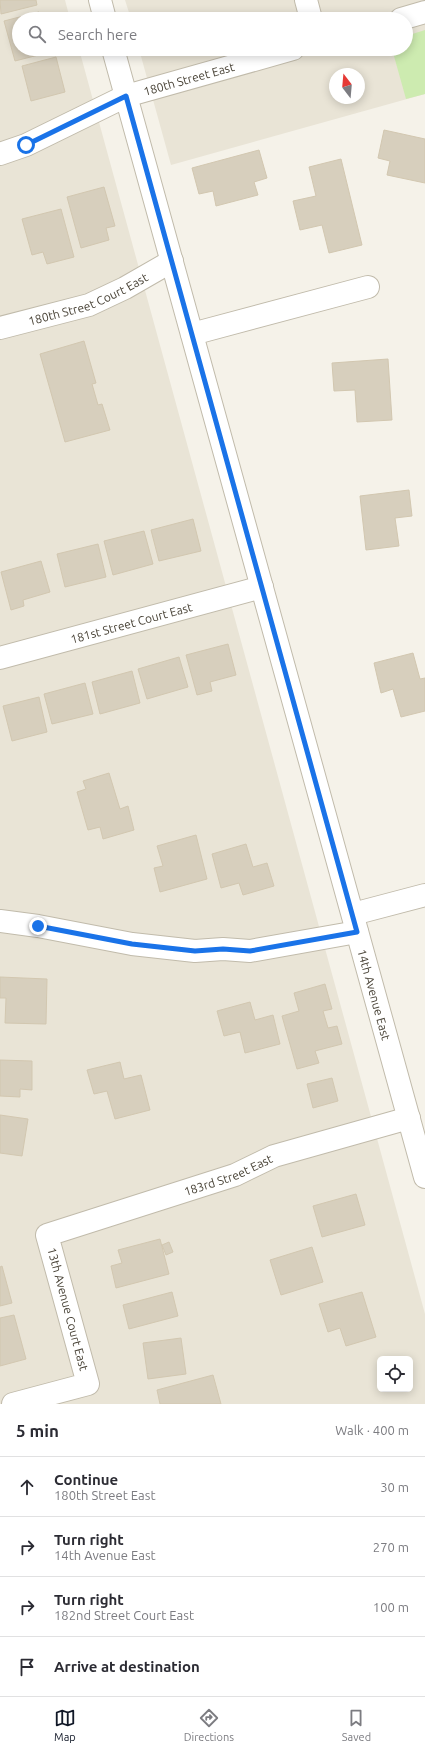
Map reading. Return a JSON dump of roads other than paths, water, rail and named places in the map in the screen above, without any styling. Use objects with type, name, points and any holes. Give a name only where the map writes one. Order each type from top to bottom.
[{"type":"street","points":[[100,0],[103,12]]},
{"type":"street","points":[[306,0],[309,12]]},
{"type":"street","points":[[413,16],[425,12]]},
{"type":"street","name":"14th Avenue East","points":[[115,56],[425,1177]]},
{"type":"street","name":"180th Street East","points":[[0,154],[32,142],[126,96],[268,56]]},
{"type":"street","name":"180th Street Court East","points":[[0,328],[90,305],[125,288],[172,261]]},
{"type":"street","points":[[192,334],[368,287]]},
{"type":"street","name":"181st Street Court East","points":[[0,658],[262,587]]},
{"type":"street","points":[[0,921],[38,926],[132,944],[195,951],[223,949],[250,951],[355,923],[425,895]]},
{"type":"street","name":"183rd Street East","points":[[47,1235],[235,1175],[274,1156],[409,1118]]},
{"type":"street","name":"13th Avenue Court East","points":[[13,1404],[88,1384],[47,1235]]}]
